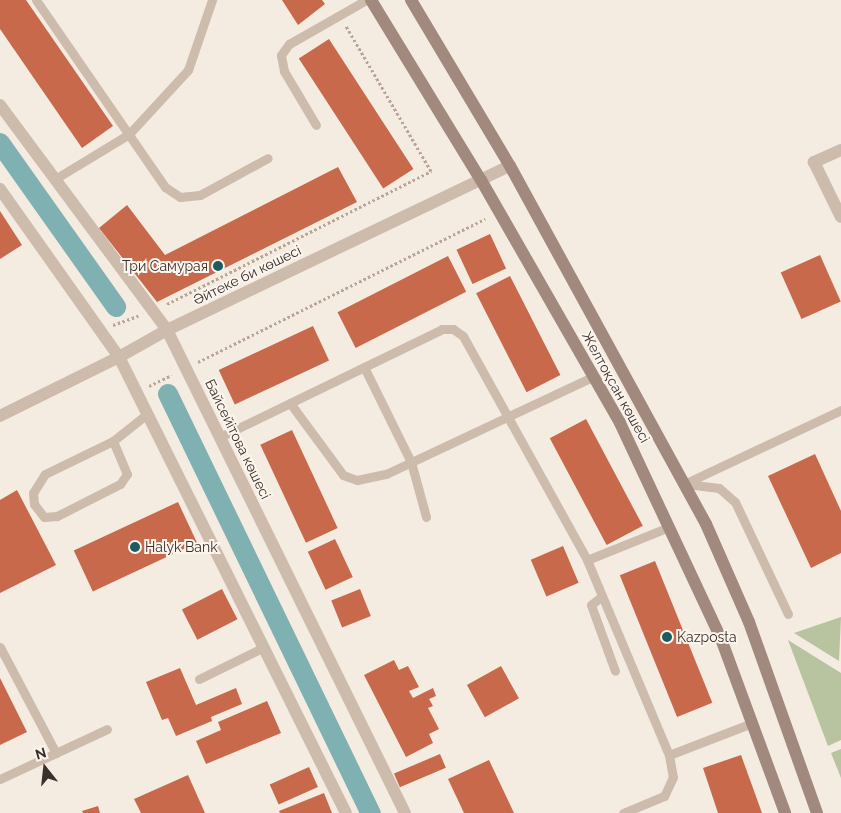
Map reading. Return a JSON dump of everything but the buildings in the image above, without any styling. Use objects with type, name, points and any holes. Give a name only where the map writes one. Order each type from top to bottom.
[{"type":"street","name":"Желтоқсан көшесі","points":[[371,0],[500,212],[620,423],[720,636],[785,813]]},
{"type":"street","name":"Желтоқсан көшесі","points":[[411,0],[510,166],[706,524],[749,622],[818,812]]},
{"type":"street","name":"Байсейітова көшесі","points":[[0,105],[167,330],[405,813]]},
{"type":"street","points":[[841,150],[814,162],[841,218]]},
{"type":"street","name":"Әйтеке би көшесі","points":[[0,416],[119,357],[167,330],[510,166]]},
{"type":"street","points":[[0,189],[119,357],[346,813]]},
{"type":"lane","points":[[36,0],[165,187],[180,197],[200,195],[268,158]]},
{"type":"lane","points":[[55,179],[129,134],[188,70],[212,0]]},
{"type":"lane","points":[[316,124],[284,71],[281,55],[289,44],[366,0]]},
{"type":"lane","points":[[220,438],[442,330],[453,329],[463,336],[587,560],[669,756],[673,777],[664,796],[623,813]]},
{"type":"lane","points":[[364,367],[411,462],[426,517]]},
{"type":"lane","points":[[290,403],[343,475],[357,480],[386,474],[594,376]]},
{"type":"lane","points":[[684,484],[841,410]]},
{"type":"lane","points":[[114,441],[127,474],[120,484],[57,516],[44,517],[34,504],[33,493],[45,474],[114,441],[147,414]]},
{"type":"lane","points":[[684,484],[719,488],[735,502],[788,614]]},
{"type":"lane","points":[[587,560],[669,526]]},
{"type":"lane","points":[[602,596],[591,605],[615,671]]},
{"type":"lane","points":[[0,647],[56,754]]},
{"type":"lane","points":[[199,679],[264,647]]},
{"type":"lane","points":[[669,756],[752,723]]},
{"type":"lane","points":[[0,779],[107,729]]},
{"type":"path","points":[[100,330],[153,311],[431,171],[339,15]]},
{"type":"path","points":[[136,392],[500,212]]},
{"type":"green space","points":[[841,617],[839,661],[794,633]]},
{"type":"green space","points":[[788,640],[841,673],[841,740],[828,746]]},
{"type":"green space","points":[[841,749],[841,778],[831,753]]},
{"type":"waterway","points":[[0,143],[116,307]]},
{"type":"waterway","points":[[168,394],[371,813]]},
{"type":"place","name":"Три Самурая","points":[[218,266]]},
{"type":"place","name":"Halyk Bank","points":[[135,547]]},
{"type":"place","name":"Kazposta","points":[[667,637]]}]
